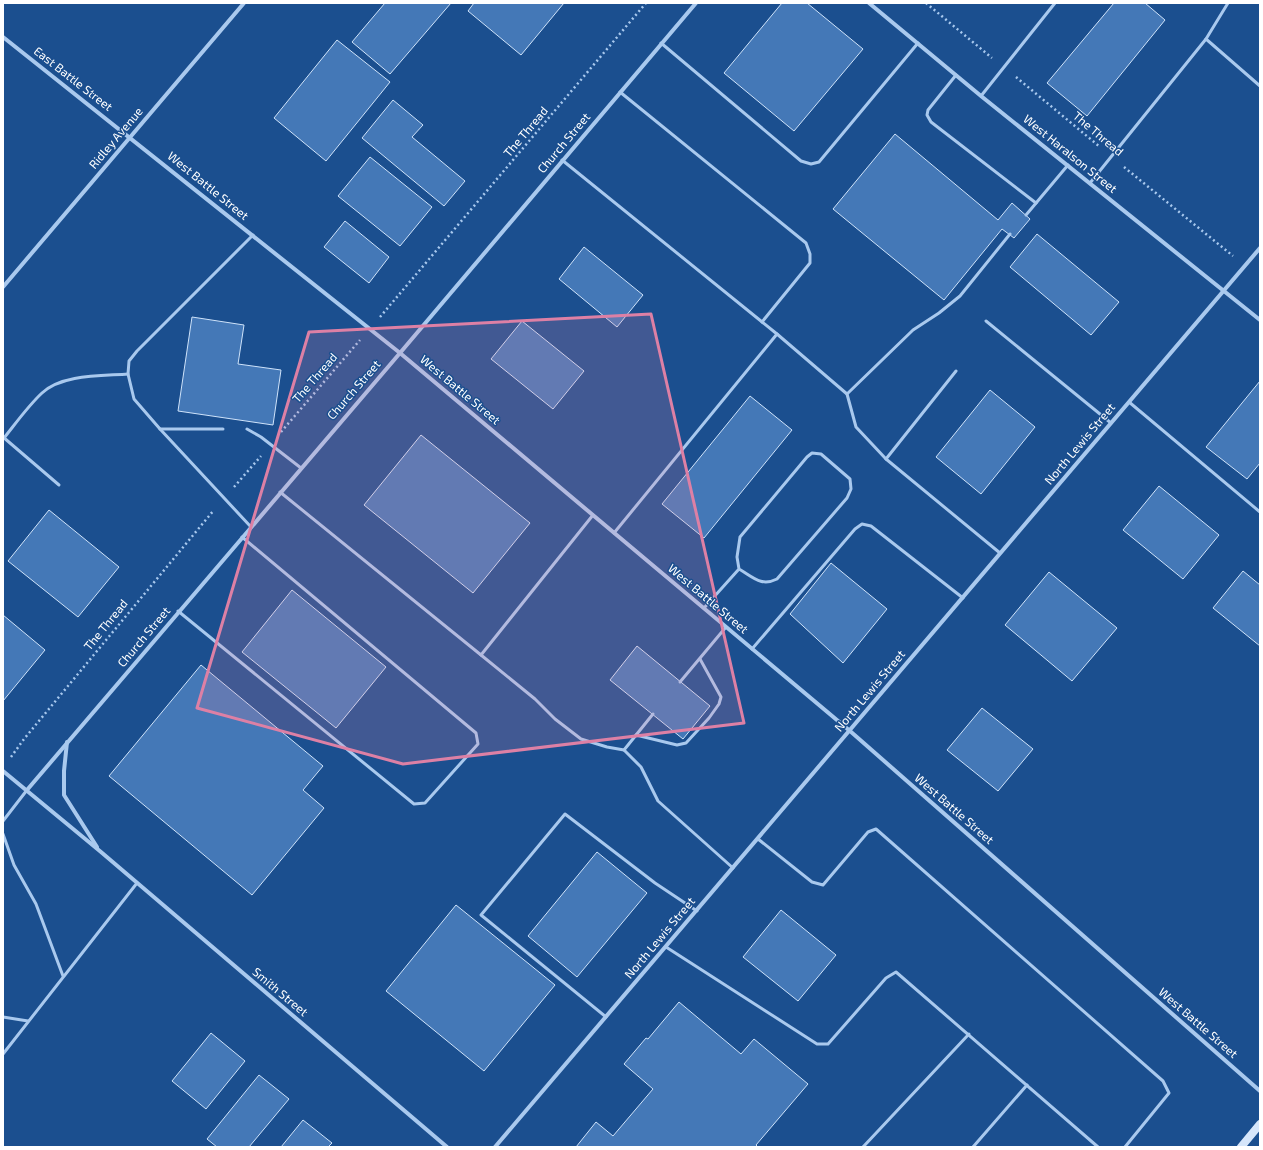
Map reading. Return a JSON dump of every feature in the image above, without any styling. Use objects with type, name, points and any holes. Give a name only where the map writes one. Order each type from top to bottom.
[{"type":"main road","points":[[1240,1147],[1260,1124]]},
{"type":"street","name":"Ridley Avenue","points":[[3,287],[244,3]]},
{"type":"street","name":"Church Street","points":[[27,790],[696,3]]},
{"type":"street","name":"West Haralson Street","points":[[869,3],[981,96],[1260,320]]},
{"type":"street","name":"East Battle Street","points":[[4,39],[130,137]]},
{"type":"street","name":"West Battle Street","points":[[130,137],[400,353],[850,731],[1260,1091]]},
{"type":"street","name":"North Lewis Street","points":[[496,1147],[1260,248]]},
{"type":"street","name":"Smith Street","points":[[67,742],[64,771],[64,795],[101,852]]},
{"type":"street","name":"Smith Street","points":[[3,771],[101,852],[447,1147]]},
{"type":"lane","points":[[981,96],[1055,3]]},
{"type":"lane","points":[[1090,183],[1206,40],[1228,3]]},
{"type":"lane","points":[[1206,40],[1260,86]]},
{"type":"lane","points":[[661,44],[801,161],[811,164],[819,162],[918,44]]},
{"type":"lane","points":[[956,75],[928,110],[927,115],[932,122],[1036,203]]},
{"type":"lane","points":[[620,92],[806,243],[810,254],[810,263],[762,322]]},
{"type":"lane","points":[[562,160],[777,334],[847,394],[856,427],[886,458],[1000,553]]},
{"type":"lane","points":[[1026,215],[1068,165]]},
{"type":"lane","points":[[847,394],[913,330],[939,313],[960,296],[1010,234]]},
{"type":"lane","points":[[251,527],[134,399],[128,374],[129,361],[137,351],[253,235]]},
{"type":"lane","points":[[986,321],[1111,423]]},
{"type":"lane","points":[[614,533],[777,334]]},
{"type":"lane","points":[[886,458],[956,371]]},
{"type":"lane","points":[[59,486],[4,438],[42,392],[56,384],[70,379],[128,374]]},
{"type":"lane","points":[[1129,402],[1260,512]]},
{"type":"lane","points":[[160,429],[223,429]]},
{"type":"lane","points":[[247,429],[261,437],[301,468]]},
{"type":"lane","points":[[812,453],[821,454],[850,479],[851,489],[847,498],[777,579],[763,583],[739,569],[737,557],[740,538],[807,457],[812,453]]},
{"type":"lane","points":[[280,492],[535,699],[555,719],[581,739],[607,747],[624,750],[642,767],[658,801],[733,868]]},
{"type":"lane","points":[[480,655],[593,515]]},
{"type":"lane","points":[[752,649],[855,529],[862,524],[871,526],[962,598]]},
{"type":"lane","points":[[178,611],[414,804],[425,804],[478,744],[476,732],[242,537]]},
{"type":"lane","points":[[704,608],[739,569]]},
{"type":"lane","points":[[680,682],[726,627]]},
{"type":"lane","points":[[636,735],[677,745],[686,743],[709,718],[719,704],[721,697],[700,658]]},
{"type":"lane","points":[[624,750],[653,714]]},
{"type":"lane","points":[[3,821],[27,790]]},
{"type":"lane","points":[[606,1017],[481,915],[565,814],[654,883],[696,911]]},
{"type":"lane","points":[[758,839],[812,882],[823,885],[868,832],[876,829],[1163,1081],[1169,1093],[1125,1147]]},
{"type":"lane","points":[[3,834],[14,865],[36,904],[63,976]]},
{"type":"lane","points":[[3,1054],[137,883]]},
{"type":"lane","points":[[666,947],[817,1044],[828,1044],[886,978],[896,972],[1098,1147]]},
{"type":"lane","points":[[3,1017],[28,1022]]},
{"type":"lane","points":[[863,1147],[969,1034]]},
{"type":"lane","points":[[973,1147],[1027,1085]]},
{"type":"path","name":"The Thread","points":[[7,762],[24,738],[224,498],[370,329],[646,3]]},
{"type":"path","name":"The Thread","points":[[926,3],[1245,266]]},
{"type":"highlighted area","points":[[651,314],[744,723],[403,764],[197,708],[309,332]]},
{"type":"building","points":[[385,3],[451,3],[390,74],[352,42]]},
{"type":"building","points":[[474,3],[564,3],[521,55],[468,11]]},
{"type":"building","points":[[782,3],[807,3],[863,49],[794,131],[724,73]]},
{"type":"building","points":[[1114,3],[1145,3],[1165,20],[1087,116],[1047,83]]},
{"type":"building","points":[[337,40],[390,82],[326,161],[274,118]]},
{"type":"building","points":[[393,100],[423,125],[412,137],[465,181],[444,206],[362,138]]},
{"type":"building","points":[[895,134],[998,220],[1012,203],[1030,219],[1014,238],[1002,229],[944,300],[833,209]]},
{"type":"building","points":[[370,157],[432,207],[400,246],[338,196]]},
{"type":"building","points":[[345,221],[389,257],[369,283],[324,247]]},
{"type":"building","points":[[1037,234],[1119,302],[1091,335],[1010,267]]},
{"type":"building","points":[[584,247],[643,295],[617,327],[559,279]]},
{"type":"building","points":[[192,317],[244,325],[238,364],[281,370],[273,425],[178,411]]},
{"type":"building","points":[[522,321],[584,371],[553,409],[491,359]]},
{"type":"building","points":[[1260,381],[1260,463],[1247,479],[1206,447]]},
{"type":"building","points":[[990,390],[1035,427],[981,494],[936,457]]},
{"type":"building","points":[[750,396],[792,430],[704,538],[662,504]]},
{"type":"building","points":[[421,435],[530,523],[473,593],[364,505]]},
{"type":"building","points":[[1159,486],[1219,535],[1183,579],[1123,530]]},
{"type":"building","points":[[49,510],[119,567],[78,617],[8,561]]},
{"type":"building","points":[[831,563],[887,609],[843,663],[790,614]]},
{"type":"building","points":[[1243,571],[1260,585],[1260,646],[1213,608]]},
{"type":"building","points":[[1049,572],[1117,628],[1072,681],[1005,625]]},
{"type":"building","points":[[292,590],[386,667],[336,728],[242,652]]},
{"type":"building","points":[[3,615],[45,650],[3,701]]},
{"type":"building","points":[[637,646],[710,706],[683,739],[610,680]]},
{"type":"building","points":[[201,665],[323,766],[303,790],[324,808],[252,895],[109,776]]},
{"type":"building","points":[[982,708],[1033,749],[998,791],[947,750]]},
{"type":"building","points":[[597,852],[647,893],[577,977],[528,936]]},
{"type":"building","points":[[456,905],[555,985],[484,1071],[386,991]]},
{"type":"building","points":[[781,910],[836,955],[798,1001],[743,957]]},
{"type":"building","points":[[679,1002],[741,1054],[754,1039],[808,1084],[756,1145],[758,1147],[576,1147],[596,1122],[613,1136],[653,1089],[624,1064],[646,1038],[648,1039]]},
{"type":"building","points":[[211,1033],[245,1061],[206,1109],[172,1081]]},
{"type":"building","points":[[259,1075],[289,1099],[249,1147],[217,1147],[207,1139]]},
{"type":"building","points":[[303,1120],[332,1143],[328,1147],[281,1147]]}]
